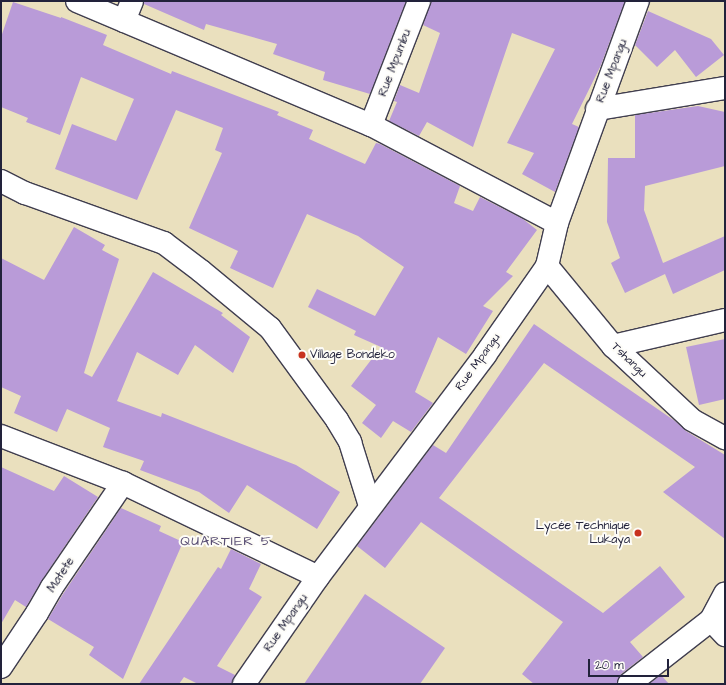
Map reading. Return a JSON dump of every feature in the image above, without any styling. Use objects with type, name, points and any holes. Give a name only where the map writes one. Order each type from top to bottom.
[{"type":"street","points":[[76,1],[128,11],[371,125],[557,223]]},
{"type":"street","name":"Rue Mpumbu","points":[[371,125],[419,1]]},
{"type":"street","name":"Rue Mpangu","points":[[244,684],[318,577],[485,355],[547,266],[557,223],[597,109],[638,1]]},
{"type":"street","points":[[597,109],[725,88]]},
{"type":"street","points":[[1,181],[25,193],[164,243],[201,271],[270,328],[337,420],[350,442],[370,506]]},
{"type":"street","name":"Tshangu","points":[[547,266],[613,346],[692,420],[725,438]]},
{"type":"street","points":[[613,346],[725,320]]},
{"type":"street","points":[[1,436],[123,483],[318,577]]},
{"type":"street","name":"Matete","points":[[1,667],[123,483]]},
{"type":"street","points":[[629,684],[718,628],[725,594]]},
{"type":"building","points":[[144,1],[406,1],[370,94],[323,80],[325,72],[273,54],[277,44],[206,24],[204,30],[144,4]]},
{"type":"building","points":[[431,1],[625,1],[601,65],[572,124],[579,127],[555,192],[522,174],[534,153],[507,143],[555,49],[512,33],[473,147],[427,122],[419,136],[389,121],[397,102],[394,101],[400,85],[419,93],[440,33],[423,25]]},
{"type":"building","points":[[13,2],[61,17],[107,35],[103,45],[171,74],[172,71],[279,112],[277,115],[313,130],[309,139],[365,164],[376,143],[380,144],[460,186],[454,203],[473,211],[480,197],[523,219],[537,230],[506,272],[513,276],[483,306],[493,311],[466,354],[438,337],[415,392],[433,403],[411,432],[393,421],[381,438],[362,423],[376,405],[351,386],[381,347],[354,335],[356,331],[308,307],[317,289],[375,316],[404,267],[358,236],[307,214],[273,288],[230,268],[238,251],[189,228],[222,153],[215,150],[223,128],[176,110],[137,200],[55,169],[72,124],[116,141],[134,99],[81,77],[60,135],[26,122],[28,118],[1,107],[1,37]]},
{"type":"building","points":[[648,11],[711,39],[724,55],[696,77],[675,50],[657,67],[635,45]]},
{"type":"building","points":[[698,106],[725,112],[725,166],[645,186],[644,210],[663,263],[725,236],[725,270],[673,294],[665,274],[625,293],[611,263],[620,258],[607,222],[608,158],[635,158],[635,115]]},
{"type":"building","points":[[74,227],[105,245],[102,250],[119,259],[84,373],[92,377],[153,272],[223,313],[221,315],[250,337],[233,373],[195,345],[178,375],[137,352],[117,401],[161,417],[162,413],[296,465],[340,492],[317,529],[247,485],[229,513],[199,492],[140,470],[144,461],[103,447],[110,428],[67,409],[57,432],[14,413],[21,396],[1,387],[1,258],[44,280]]},
{"type":"building","points":[[534,324],[675,421],[686,431],[725,455],[725,539],[663,492],[695,467],[544,363],[439,498],[603,613],[660,566],[685,597],[630,642],[643,657],[621,674],[617,684],[534,684],[522,674],[563,622],[421,522],[385,568],[357,546],[433,445],[446,453]]},
{"type":"building","points":[[725,339],[725,399],[699,405],[686,347]]},
{"type":"building","points":[[1,467],[54,491],[64,476],[98,497],[42,580],[26,607],[15,600],[1,624]]},
{"type":"building","points":[[121,508],[161,526],[159,531],[183,542],[123,679],[89,655],[94,647],[48,619],[63,594]]},
{"type":"building","points":[[231,549],[261,564],[249,589],[262,597],[217,666],[235,675],[232,684],[198,684],[184,677],[179,684],[139,684],[218,567],[221,569]]},
{"type":"building","points":[[365,594],[445,648],[420,684],[304,684]]},
{"type":"building","points":[[661,675],[669,684],[649,684]]},
{"type":"place","name":"Village Bondeko","points":[[302,355]]},
{"type":"place","name":"Lycée Technique Lukaya","points":[[638,533]]},
{"type":"district","name":"QUARTIER 5","points":[[226,541]]}]
